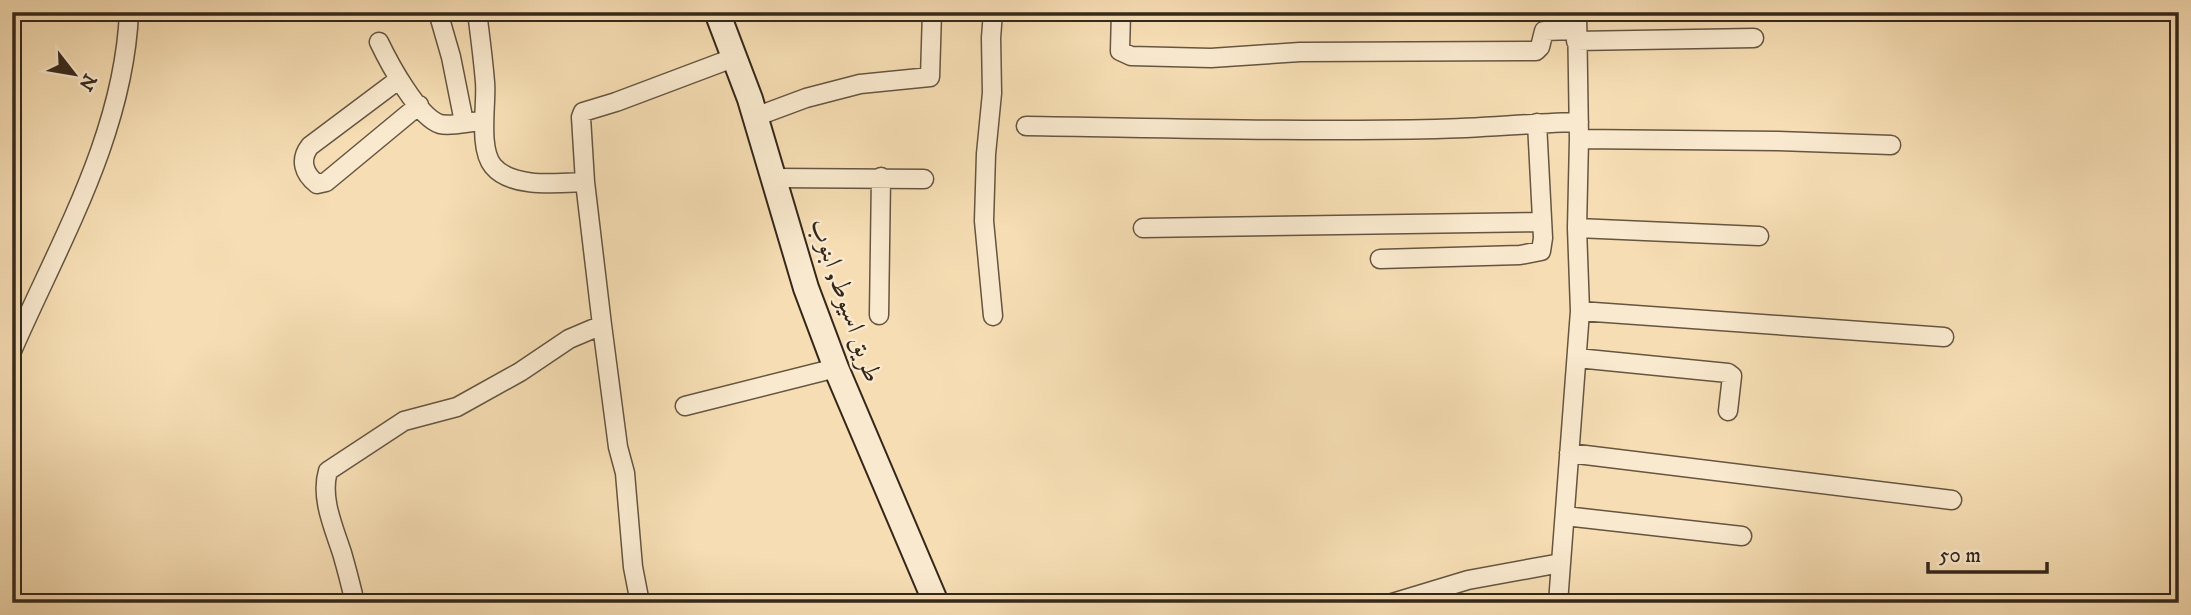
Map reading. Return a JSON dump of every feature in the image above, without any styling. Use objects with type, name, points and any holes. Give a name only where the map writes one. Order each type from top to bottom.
[{"type":"street","points":[[12,351],[86,190],[111,118],[121,77],[130,12]]},
{"type":"street","points":[[438,12],[451,57],[464,122]]},
{"type":"street","points":[[477,12],[485,85],[484,121],[493,166],[517,180],[545,184],[585,182]]},
{"type":"street","points":[[755,117],[806,98],[860,84],[930,77],[932,12]]},
{"type":"street","points":[[993,12],[992,93],[985,165],[984,220],[993,316]]},
{"type":"street","points":[[1121,12],[1120,51],[1131,56],[1150,58],[1329,52],[1536,51],[1540,47],[1544,31],[1576,28],[1754,38]]},
{"type":"street","name":"طريق اسيوط, ابنوب","points":[[722,13],[733,58],[775,177],[806,288],[932,602]]},
{"type":"street","points":[[1558,603],[1580,311],[1576,28]]},
{"type":"street","points":[[379,42],[398,80],[437,123],[445,125],[484,121]]},
{"type":"street","points":[[640,603],[633,567],[625,474],[618,447],[602,325],[585,182],[581,117],[583,112],[617,102],[733,58]]},
{"type":"street","points":[[398,80],[310,145],[306,150],[304,164],[305,172],[311,180],[317,184],[326,183],[419,105]]},
{"type":"street","points":[[1380,259],[1537,253],[1543,248],[1537,123]]},
{"type":"street","points":[[1026,126],[1250,131],[1502,127],[1537,123],[1579,130],[1891,145]]},
{"type":"street","points":[[775,177],[924,179]]},
{"type":"street","points":[[878,315],[881,177]]},
{"type":"street","points":[[1143,228],[1542,222]]},
{"type":"street","points":[[1577,228],[1759,236]]},
{"type":"street","points":[[1580,311],[1944,337]]},
{"type":"street","points":[[355,603],[332,525],[326,487],[328,471],[404,421],[457,407],[520,372],[569,339],[602,325]]},
{"type":"street","points":[[1577,358],[1728,373],[1732,376],[1728,411]]},
{"type":"street","points":[[685,406],[836,368]]},
{"type":"street","points":[[1569,453],[1952,500]]},
{"type":"street","points":[[1565,516],[1741,536]]},
{"type":"street","points":[[1392,603],[1468,580],[1561,563]]}]
